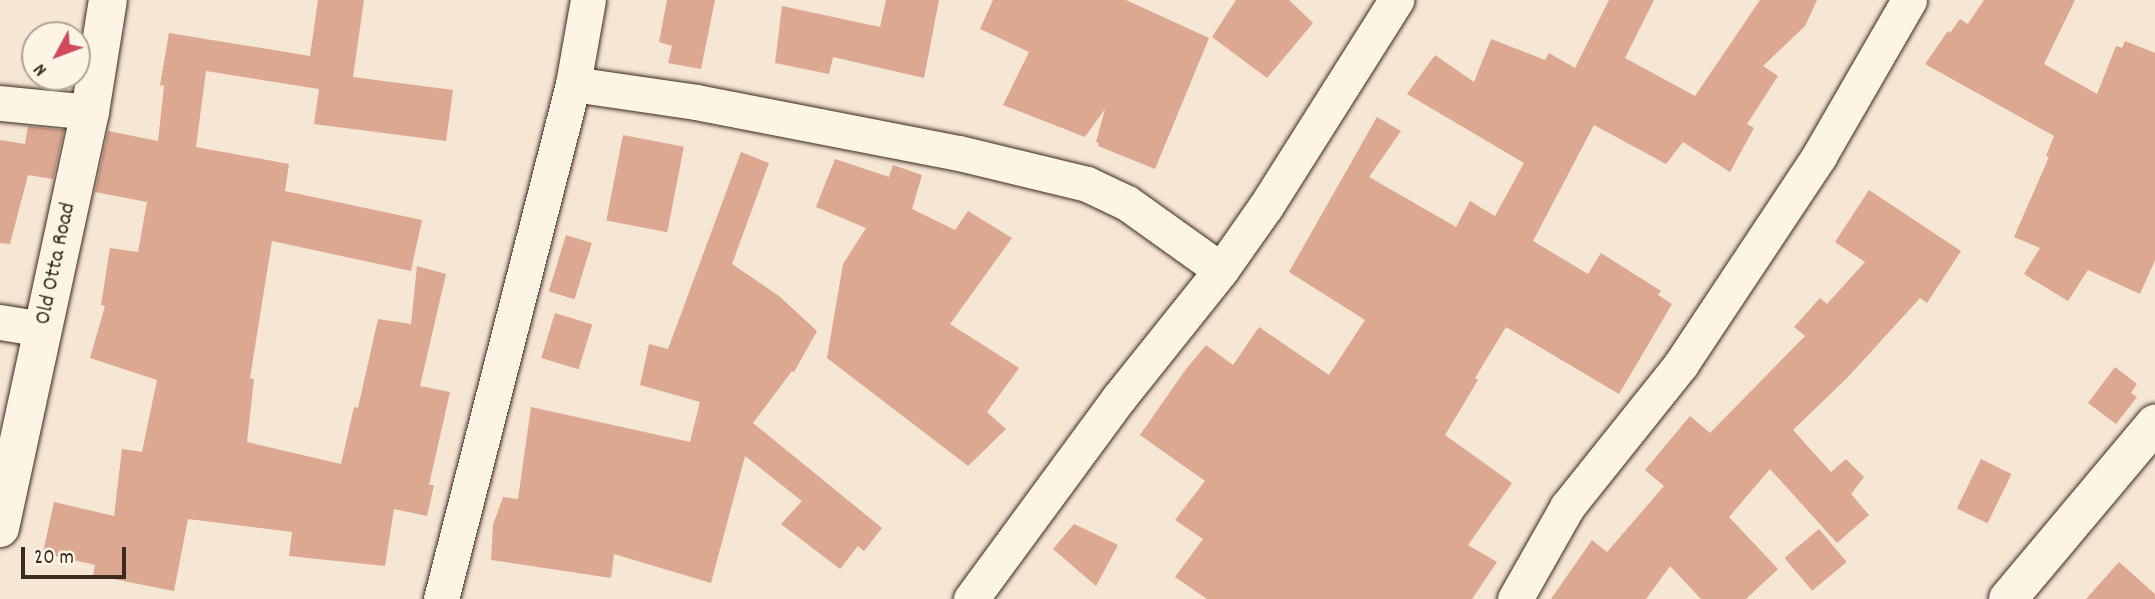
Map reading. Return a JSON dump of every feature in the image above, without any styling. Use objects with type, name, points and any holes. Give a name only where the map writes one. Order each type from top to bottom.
[{"type":"street","name":"Old Otta Road","points":[[0,528],[90,113],[108,0]]},
{"type":"street","points":[[441,599],[573,84],[588,0]]},
{"type":"street","points":[[971,599],[1118,399],[1221,270],[1273,195],[1396,0]]},
{"type":"street","points":[[1515,599],[1567,508],[1681,364],[1819,156],[1909,0]]},
{"type":"street","points":[[573,84],[696,102],[959,153],[1087,184],[1126,203],[1221,270]]},
{"type":"street","points":[[0,103],[90,113]]},
{"type":"street","points":[[0,322],[43,329]]},
{"type":"street","points":[[2008,599],[2155,424]]},
{"type":"building","points":[[318,0],[364,0],[353,77],[453,90],[446,141],[314,124],[319,89],[206,71],[196,147],[289,164],[285,191],[422,220],[411,271],[272,241],[250,378],[254,379],[247,442],[341,464],[354,407],[358,408],[378,319],[411,324],[417,266],[446,274],[420,386],[450,392],[429,485],[434,485],[427,516],[394,509],[385,566],[289,556],[292,532],[188,519],[174,591],[93,575],[95,565],[43,553],[54,502],[114,516],[122,449],[142,452],[157,380],[90,358],[105,306],[101,305],[110,248],[138,252],[147,202],[95,192],[108,131],[158,141],[164,86],[160,85],[169,33],[310,56]]},
{"type":"building","points":[[667,0],[715,0],[701,69],[668,63],[672,46],[659,42]]},
{"type":"building","points":[[886,0],[939,0],[924,78],[833,57],[829,74],[775,63],[782,6],[880,27]]},
{"type":"building","points":[[993,0],[1126,0],[1209,38],[1155,169],[1098,146],[1099,143],[1096,142],[1105,109],[1085,137],[1003,105],[1029,52],[980,29]]},
{"type":"building","points":[[1236,0],[1289,0],[1313,23],[1267,78],[1212,37]]},
{"type":"building","points":[[1609,0],[1654,0],[1625,58],[1695,96],[1760,0],[1817,0],[1805,26],[1763,66],[1778,76],[1747,124],[1754,128],[1730,172],[1683,142],[1666,164],[1594,125],[1533,241],[1588,274],[1601,253],[1661,291],[1658,295],[1672,304],[1619,394],[1506,327],[1445,435],[1512,483],[1468,545],[1497,562],[1472,599],[1207,599],[1175,577],[1203,539],[1175,520],[1205,481],[1140,435],[1186,369],[1206,345],[1233,365],[1259,327],[1329,375],[1365,320],[1289,272],[1377,117],[1401,131],[1369,177],[1456,227],[1470,201],[1495,216],[1524,163],[1407,94],[1435,55],[1474,82],[1491,39],[1545,60],[1549,53],[1575,68]]},
{"type":"building","points":[[1984,0],[2075,0],[2044,64],[2097,94],[2116,46],[2122,48],[2125,41],[2155,53],[2155,260],[2140,294],[2088,270],[2068,301],[2024,274],[2040,248],[2014,237],[2049,157],[2046,156],[2054,136],[1925,64],[1948,31],[1950,33],[1960,19],[1968,24]]},
{"type":"building","points":[[28,126],[64,130],[53,179],[28,175],[10,244],[0,243],[0,140],[25,144]]},
{"type":"building","points":[[623,135],[684,147],[667,232],[606,220]]},
{"type":"building","points":[[741,152],[769,163],[732,264],[779,296],[817,331],[794,372],[792,371],[753,423],[882,528],[864,551],[858,546],[840,569],[781,524],[802,501],[745,456],[711,583],[614,554],[611,578],[491,560],[493,525],[503,497],[518,499],[531,407],[690,442],[700,402],[640,385],[649,344],[668,349]]},
{"type":"building","points":[[835,159],[889,177],[893,165],[922,175],[912,209],[955,230],[968,211],[1012,238],[950,324],[1019,368],[987,412],[1006,429],[968,466],[827,358],[843,264],[866,228],[816,207]]},
{"type":"building","points":[[1869,190],[1961,251],[1927,303],[1920,298],[1848,377],[1793,430],[1831,472],[1846,459],[1864,477],[1851,494],[1869,515],[1837,543],[1770,469],[1729,517],[1778,569],[1746,599],[1701,599],[1670,566],[1646,599],[1551,599],[1592,540],[1607,552],[1664,486],[1645,470],[1690,416],[1710,433],[1805,336],[1794,327],[1820,298],[1827,304],[1865,262],[1835,242]]},
{"type":"building","points":[[566,235],[592,243],[575,299],[549,291]]},
{"type":"building","points":[[555,313],[592,324],[579,369],[541,358]]},
{"type":"building","points":[[2115,367],[2137,384],[2131,393],[2137,397],[2116,424],[2088,403]]},
{"type":"building","points":[[1981,459],[2012,474],[1987,523],[1957,508]]},
{"type":"building","points":[[1074,524],[1118,545],[1096,586],[1053,549]]},
{"type":"building","points":[[1819,529],[1847,562],[1812,591],[1785,558]]},
{"type":"building","points":[[2119,562],[2155,594],[2155,599],[2086,599]]}]
